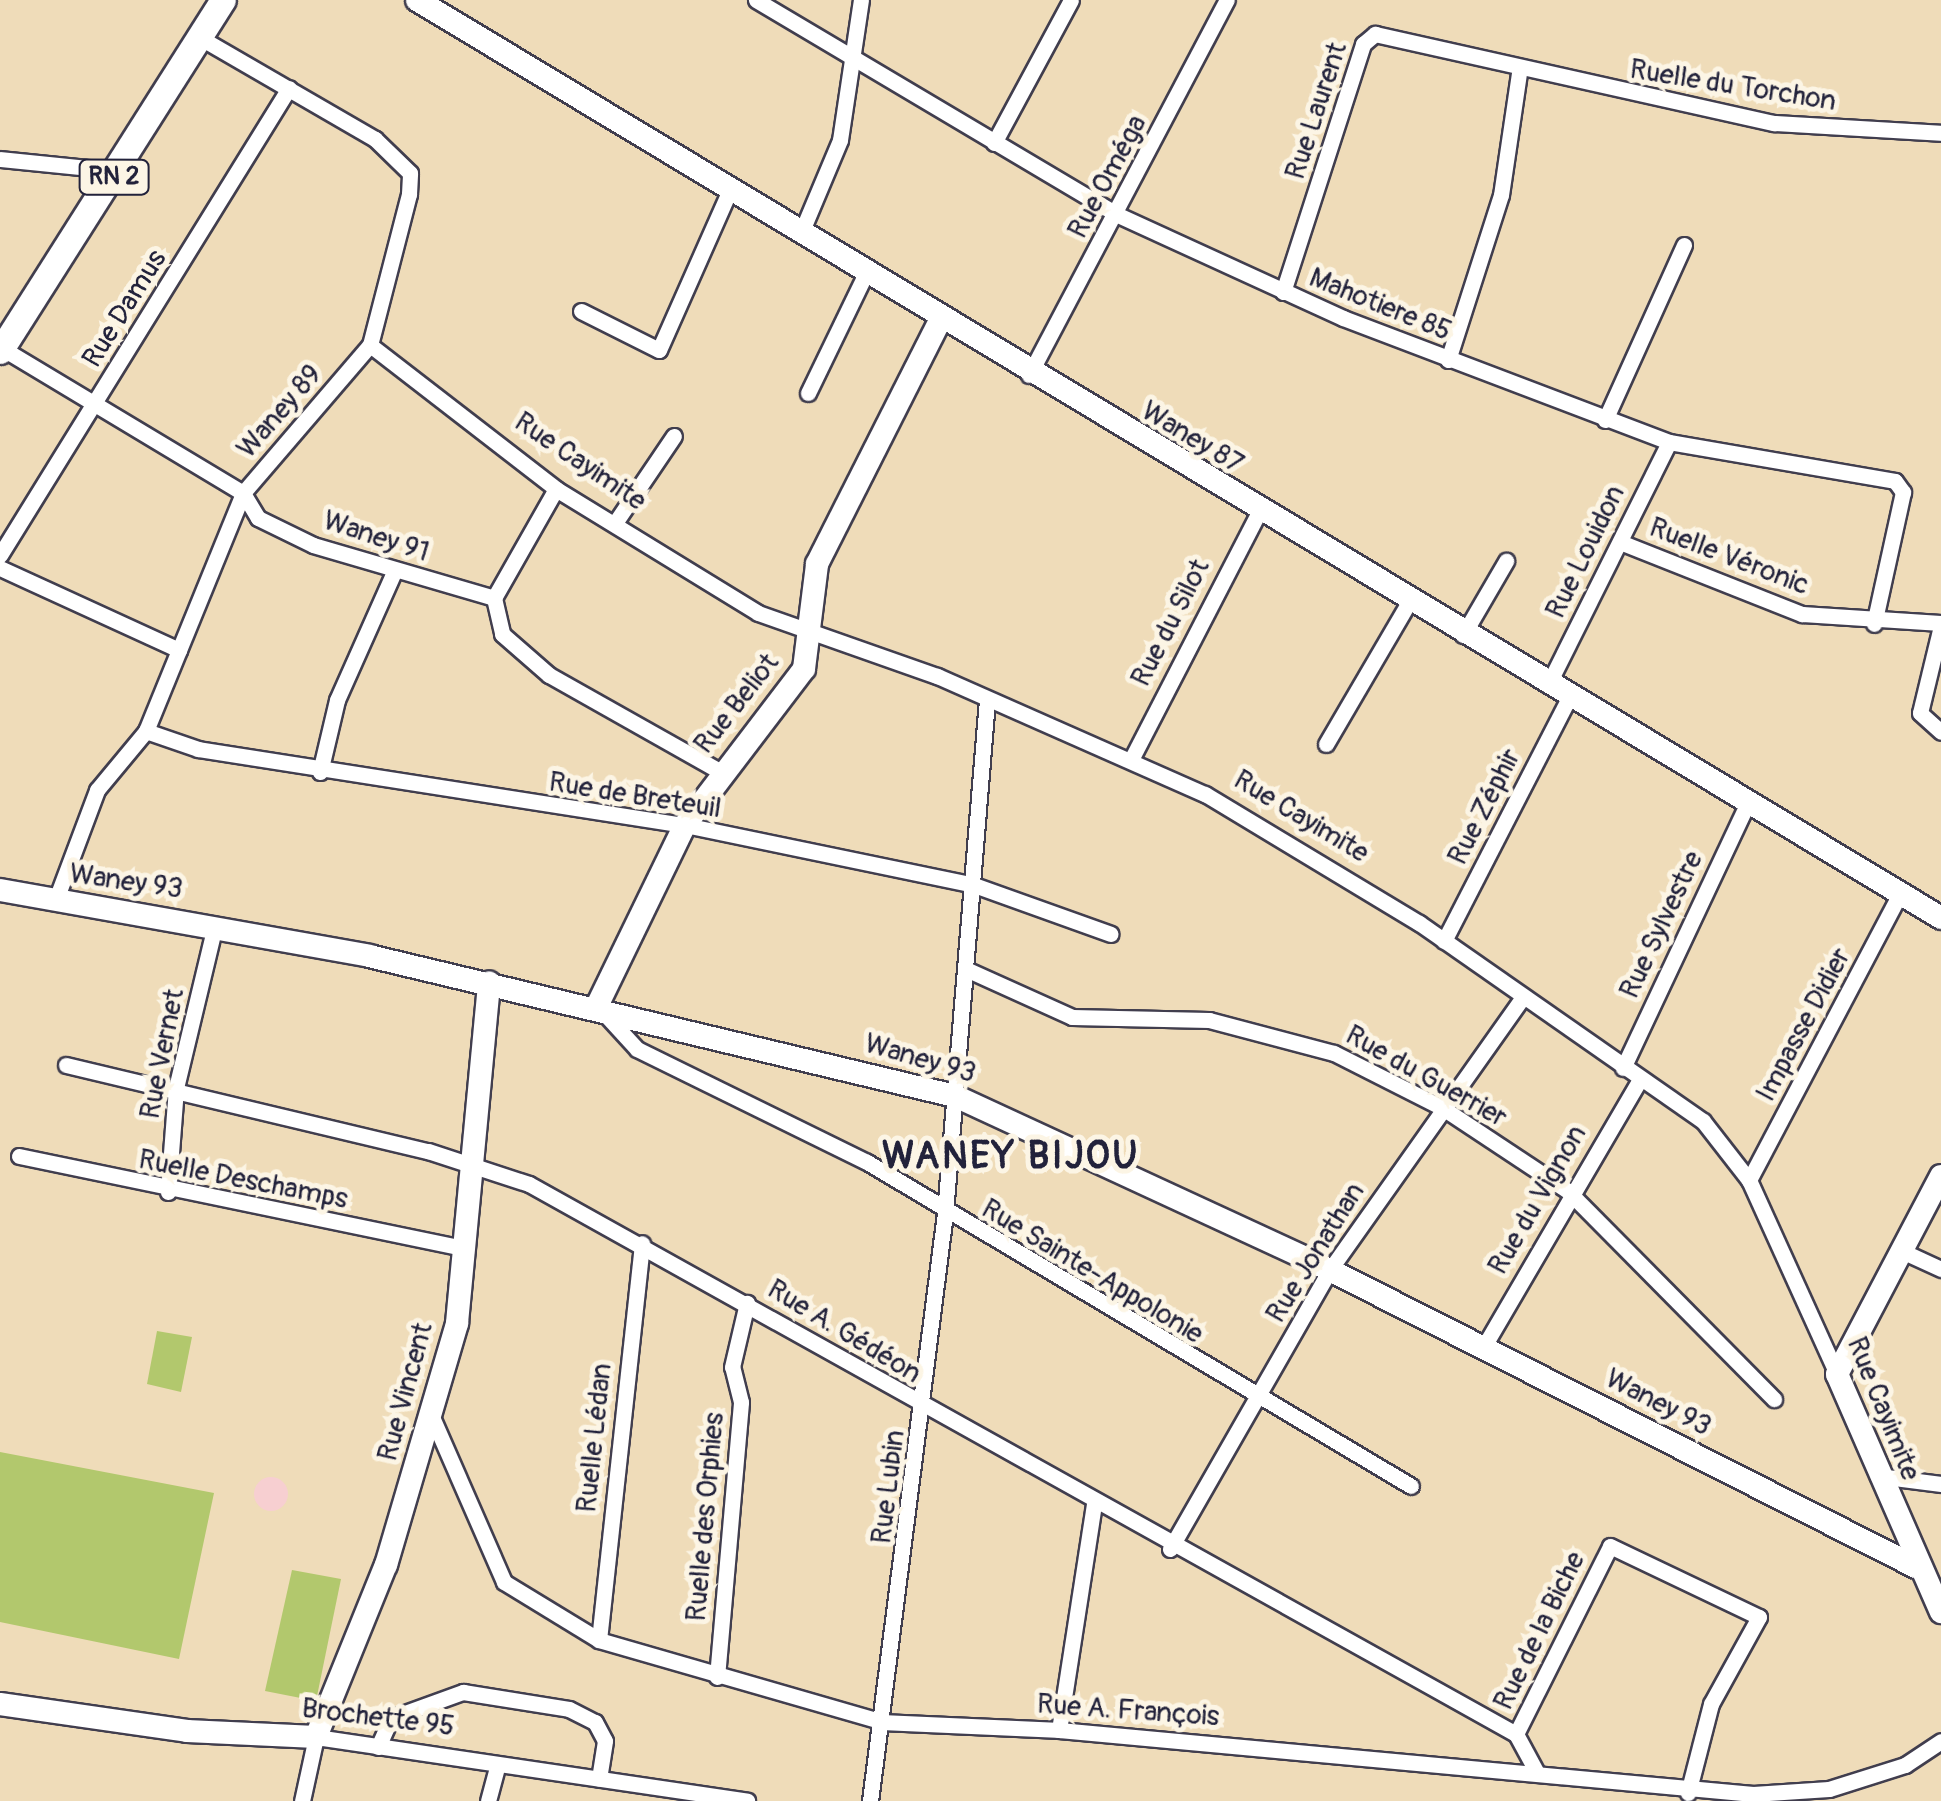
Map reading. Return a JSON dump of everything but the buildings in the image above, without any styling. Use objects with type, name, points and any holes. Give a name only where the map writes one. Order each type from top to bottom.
[{"type":"main road","name":"RN 2","points":[[1,349],[119,171],[223,0]]},
{"type":"street","name":"Waney 87","points":[[417,0],[1258,514],[1941,918]]},
{"type":"street","name":"Mahotiere 85","points":[[756,0],[1118,215],[1282,292],[1448,360],[1669,442],[1901,486],[1874,624]]},
{"type":"street","points":[[801,234],[840,140],[860,0]]},
{"type":"street","points":[[994,143],[1071,0]]},
{"type":"street","name":"Rue Oméga","points":[[1029,375],[1118,215],[1227,0]]},
{"type":"street","name":"Waney 89","points":[[55,902],[97,790],[146,731],[243,493],[370,345],[410,173],[375,139],[199,37]]},
{"type":"street","name":"Rue Laurent","points":[[1282,292],[1368,38],[1520,67]]},
{"type":"street","points":[[1448,360],[1501,195],[1520,67]]},
{"type":"street","name":"Ruelle du Torchon","points":[[1520,67],[1774,122],[1941,133]]},
{"type":"street","name":"Rue Damus","points":[[0,555],[289,88]]},
{"type":"street","points":[[0,160],[119,171]]},
{"type":"street","points":[[581,311],[659,350],[730,190]]},
{"type":"street","points":[[1605,420],[1684,246]]},
{"type":"street","points":[[808,393],[866,273]]},
{"type":"street","name":"Rue Beliot","points":[[597,1006],[685,825],[721,772],[804,669],[813,636],[817,564],[940,321]]},
{"type":"street","name":"Rue Cayimite","points":[[370,345],[556,489],[758,613],[1132,756],[1444,941],[1703,1122],[1750,1180],[1838,1374],[1916,1567],[1941,1612]]},
{"type":"street","name":"Waney 91","points":[[1,349],[243,493],[258,518],[394,572],[494,598]]},
{"type":"street","points":[[615,523],[674,436]]},
{"type":"street","name":"Rue Louidon","points":[[1559,690],[1620,542],[1669,442]]},
{"type":"street","points":[[556,489],[494,598],[502,634],[549,675],[721,772]]},
{"type":"street","name":"Rue du Silot","points":[[1132,756],[1258,514]]},
{"type":"street","name":"Ruelle Véronic","points":[[1620,542],[1802,614],[1874,624],[1941,624]]},
{"type":"street","points":[[1463,635],[1506,562]]},
{"type":"street","points":[[0,568],[179,650]]},
{"type":"street","points":[[320,772],[337,700],[394,572]]},
{"type":"street","points":[[1326,744],[1409,602]]},
{"type":"street","points":[[1941,624],[1920,713],[1941,732]]},
{"type":"street","name":"Rue Zéphir","points":[[1444,941],[1559,690]]},
{"type":"street","name":"Rue Lubin","points":[[870,1801],[923,1409],[968,970],[988,700]]},
{"type":"street","name":"Rue de Breteuil","points":[[146,731],[320,772],[685,825],[974,885],[1111,934]]},
{"type":"street","name":"Rue Sylvestre","points":[[1623,1068],[1747,804]]},
{"type":"street","name":"Waney 93","points":[[0,890],[215,926],[488,982],[955,1096],[1329,1271],[1916,1567]]},
{"type":"street","name":"Impasse Didier","points":[[1750,1180],[1900,893]]},
{"type":"street","name":"Rue Vernet","points":[[168,1192],[176,1088],[215,926]]},
{"type":"street","name":"Rue du Guerrier","points":[[968,970],[1072,1017],[1209,1020],[1334,1053],[1441,1107],[1568,1191],[1774,1399]]},
{"type":"street","name":"Rue Vincent","points":[[302,1801],[316,1738],[386,1565],[457,1323],[458,1247],[472,1163],[488,982]]},
{"type":"street","name":"Rue Jonathan","points":[[1170,1549],[1329,1271],[1441,1107],[1523,997]]},
{"type":"street","name":"Rue Sainte-Appolonie","points":[[597,1006],[637,1049],[867,1162],[944,1213],[1411,1486]]},
{"type":"street","name":"Rue A. Gédéon","points":[[66,1065],[176,1088],[472,1163],[642,1243],[1170,1549],[1516,1734]]},
{"type":"street","name":"Rue du Vignon","points":[[1483,1348],[1568,1191],[1640,1079]]},
{"type":"street","name":"Ruelle Deschamps","points":[[19,1156],[168,1192],[458,1247]]},
{"type":"street","points":[[1838,1374],[1941,1176]]},
{"type":"street","name":"Ruelle Lédan","points":[[599,1640],[642,1243]]},
{"type":"street","points":[[1904,1252],[1941,1269]]},
{"type":"street","name":"Ruelle des Orphies","points":[[717,1677],[741,1402],[732,1367],[747,1303]]},
{"type":"street","name":"Rue A. François","points":[[432,1418],[504,1582],[599,1640],[882,1722],[1059,1730],[1536,1771],[1688,1793],[1829,1788],[1905,1765],[1941,1741]]},
{"type":"street","points":[[1878,1476],[1941,1484]]},
{"type":"street","points":[[1059,1730],[1094,1504]]},
{"type":"street","name":"Rue de la Biche","points":[[1516,1734],[1610,1546],[1758,1617],[1711,1704],[1688,1793]]},
{"type":"street","points":[[378,1747],[391,1718],[463,1692],[569,1709],[595,1722],[605,1741],[599,1779]]},
{"type":"street","name":"Brochette 95","points":[[0,1704],[186,1731],[316,1738],[599,1779],[691,1797],[748,1801]]},
{"type":"street","points":[[1516,1734],[1536,1771]]},
{"type":"street","points":[[488,1801],[498,1764]]},
{"type":"shaded area","points":[[271,1477],[283,1482],[288,1494],[283,1506],[271,1511],[259,1506],[254,1494],[259,1482]]},
{"type":"green space","points":[[157,1331],[192,1337],[181,1392],[147,1384]]},
{"type":"green space","points":[[0,1452],[214,1493],[179,1659],[0,1622]]},
{"type":"green space","points":[[292,1570],[341,1579],[316,1701],[265,1691]]},
{"type":"district","name":"WANEY BIJOU","points":[[1011,1157]]}]
